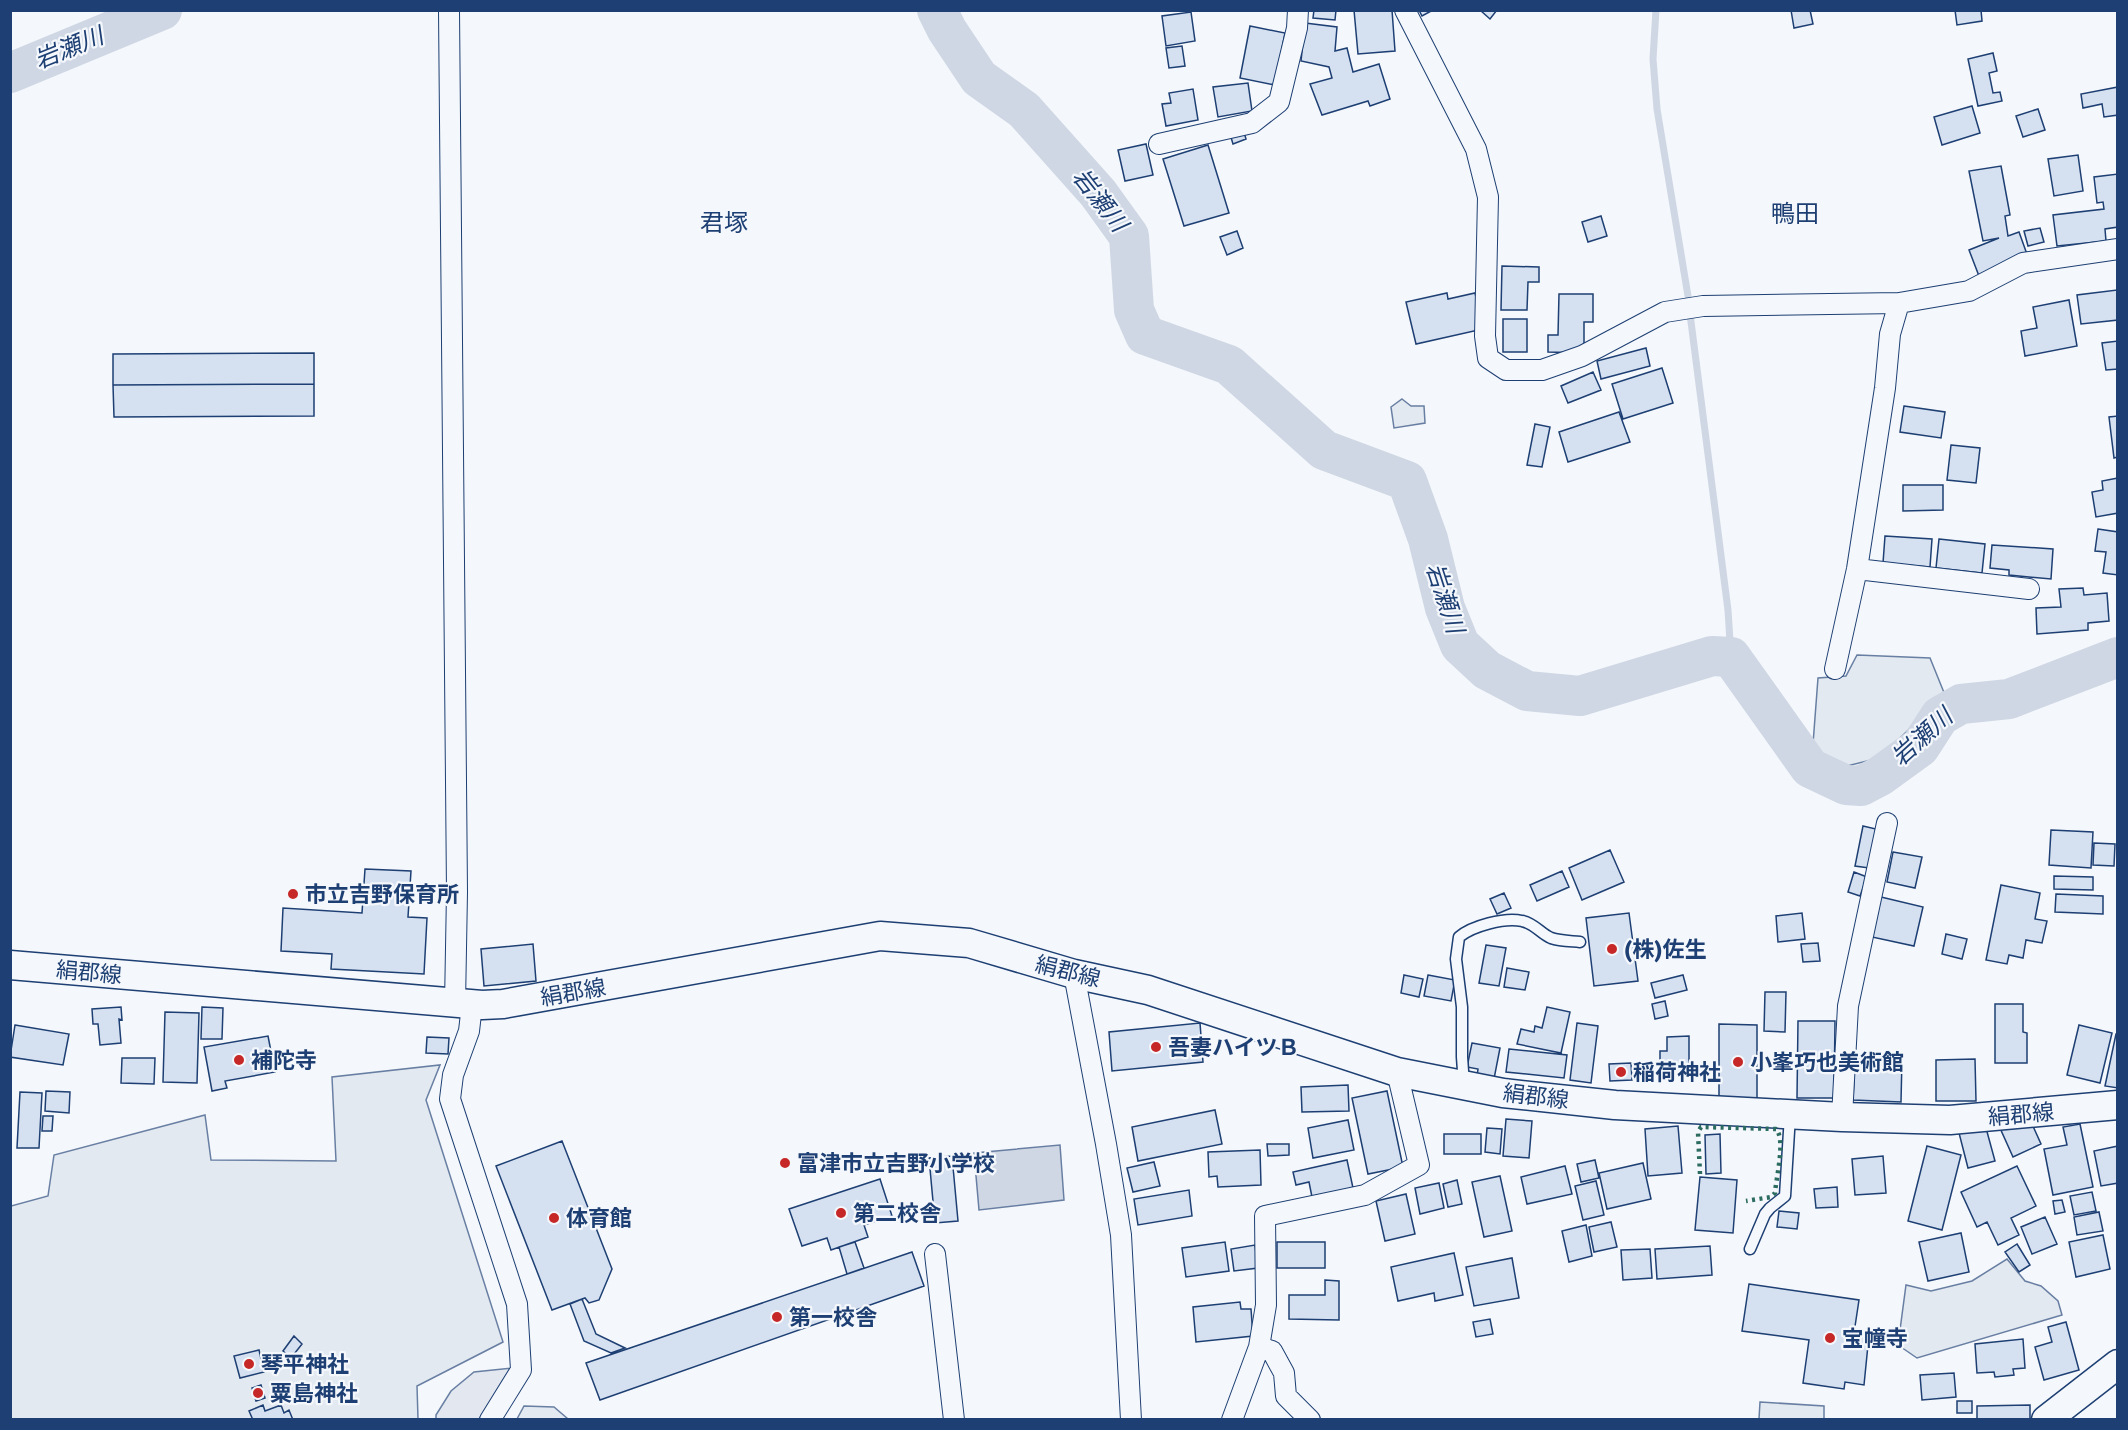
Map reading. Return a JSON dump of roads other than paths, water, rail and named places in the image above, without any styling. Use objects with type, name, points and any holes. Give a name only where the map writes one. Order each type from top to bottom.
[{"type":"main road","name":"絹郡線","points":[[11,966],[464,1004],[503,1004],[880,936],[969,943],[1074,974],[1148,990],[1397,1072],[1503,1093],[1615,1106],[1950,1120],[2118,1105]]},
{"type":"main road","points":[[2046,1419],[2118,1364]]},
{"type":"street","points":[[448,10],[457,892],[464,1004],[469,1031],[453,1075],[450,1099],[517,1304],[521,1370],[490,1419]]},
{"type":"street","points":[[1159,144],[1252,123],[1279,102],[1297,28],[1298,10]]},
{"type":"street","points":[[1405,10],[1476,149],[1488,197],[1485,336],[1488,358],[1506,370],[1542,370],[1582,357],[1665,312],[1689,308],[1899,303],[1969,291],[2023,263],[2118,249]]},
{"type":"street","points":[[1835,669],[1857,569],[1885,388],[1890,334],[1899,303]]},
{"type":"street","points":[[1857,569],[2029,590]]},
{"type":"street","points":[[1842,1117],[1848,1006],[1887,823]]},
{"type":"street","points":[[1074,974],[1121,1235],[1131,1419]]},
{"type":"street","points":[[1232,1419],[1259,1347],[1266,1305],[1265,1216],[1365,1195],[1419,1166],[1397,1072]]},
{"type":"street","points":[[935,1254],[954,1419]]},
{"type":"street","points":[[1259,1347],[1272,1352],[1284,1373],[1286,1396],[1310,1419]]},
{"type":"lane","points":[[1464,1085],[1462,1007],[1456,959],[1459,937],[1467,930],[1489,922],[1522,921],[1549,937],[1580,942]]},
{"type":"lane","points":[[1750,1249],[1766,1214],[1785,1196],[1790,1115]]},
{"type":"waterway","name":"岩瀬川","points":[[10,73],[162,10]]},
{"type":"waterway","name":"岩瀬川","points":[[937,10],[947,30],[979,78],[1024,110],[1098,193],[1129,236],[1134,310],[1145,335],[1229,365],[1324,450],[1407,481],[1428,539],[1445,608],[1460,645],[1487,670],[1527,691],[1580,696],[1712,656],[1731,657],[1810,768],[1846,785],[1861,786],[1880,776],[1920,747],[1940,716],[1961,704],[2009,699],[2118,657]]},
{"type":"waterway","points":[[1656,10],[1653,59],[1657,109],[1688,296]]},
{"type":"waterway","points":[[1690,314],[1728,610],[1731,657]]},
{"type":"place","name":"市立吉野保育所","points":[[293,894]]},
{"type":"place","name":"(株)佐生","points":[[1612,949]]},
{"type":"place","name":"吾妻ハイツＢ","points":[[1156,1047]]},
{"type":"place","name":"補陀寺","points":[[239,1060]]},
{"type":"place","name":"小峯巧也美術館","points":[[1738,1062]]},
{"type":"place","name":"稲荷神社","points":[[1621,1072]]},
{"type":"place","name":"富津市立吉野小学校","points":[[785,1163]]},
{"type":"place","name":"第二校舎","points":[[841,1213]]},
{"type":"place","name":"体育館","points":[[554,1218]]},
{"type":"place","name":"第一校舎","points":[[777,1317]]},
{"type":"place","name":"宝幢寺","points":[[1830,1338]]},
{"type":"place","name":"琴平神社","points":[[249,1364]]},
{"type":"place","name":"粟島神社","points":[[258,1393]]},
{"type":"district","name":"鴨田","points":[[1795,214]]},
{"type":"district","name":"君塚","points":[[724,223]]}]
